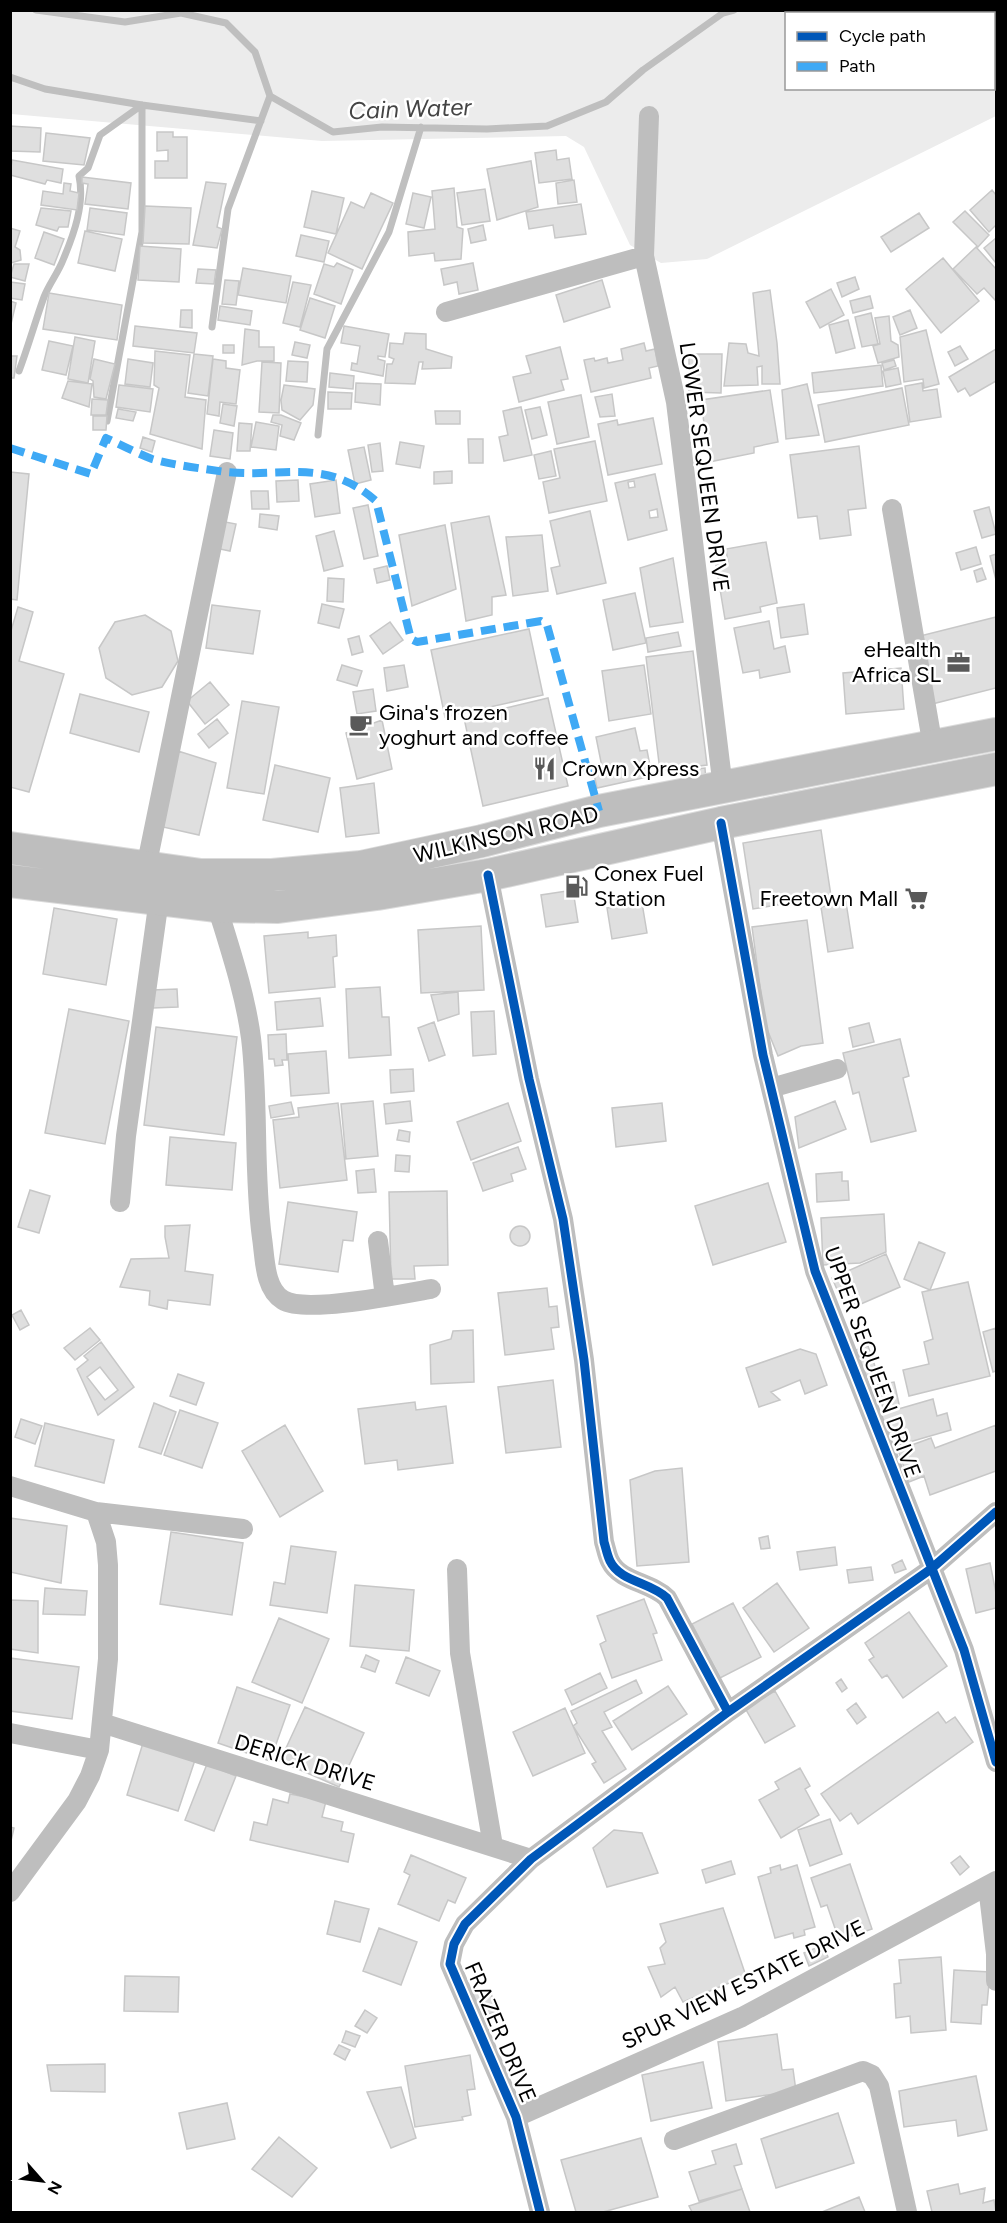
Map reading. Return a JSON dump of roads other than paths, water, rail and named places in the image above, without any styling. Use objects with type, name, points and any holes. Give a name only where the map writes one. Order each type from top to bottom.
[{"type":"main road","name":"WILKINSON ROAD","points":[[10,848],[201,875],[272,875],[361,867],[482,841],[582,815],[996,734]]},
{"type":"main road","points":[[897,754],[904,787]]},
{"type":"main road","name":"WILKINSON ROAD","points":[[10,880],[217,906],[278,908],[488,875],[720,823],[996,769]]},
{"type":"main road","points":[[582,815],[591,852]]},
{"type":"street","name":"LOWER SEQUEEN DRIVE","points":[[649,116],[644,256],[676,402],[723,788]]},
{"type":"street","points":[[446,312],[644,256]]},
{"type":"street","points":[[146,868],[227,472]]},
{"type":"street","points":[[892,509],[933,747]]},
{"type":"street","name":"UPPER SEQUEEN DRIVE","points":[[720,823],[763,1055],[815,1271],[964,1650],[996,1762]]},
{"type":"street","points":[[488,875],[529,1079],[562,1219],[584,1360],[604,1542],[610,1561],[619,1573],[659,1590],[667,1598],[728,1712]]},
{"type":"street","points":[[120,1202],[126,1136],[159,899]]},
{"type":"street","points":[[217,906],[243,996],[251,1036],[256,1091],[256,1170],[260,1223],[272,1291],[283,1300],[297,1305],[385,1297],[431,1289]]},
{"type":"street","points":[[771,1088],[837,1069]]},
{"type":"street","points":[[378,1241],[385,1297]]},
{"type":"street","points":[[10,1486],[96,1512],[243,1528]]},
{"type":"street","points":[[10,1892],[77,1801],[90,1776],[99,1750],[108,1659],[108,1566],[106,1542],[96,1512]]},
{"type":"street","name":"FRAZER DRIVE","points":[[540,2212],[516,2117],[450,1964],[454,1944],[465,1924],[531,1859],[728,1712],[931,1569],[996,1512]]},
{"type":"street","points":[[457,1569],[460,1653],[493,1846]]},
{"type":"street","name":"DERICK DRIVE","points":[[102,1723],[531,1859]]},
{"type":"street","points":[[10,1733],[99,1750]]},
{"type":"street","name":"SPUR VIEW ESTATE DRIVE","points":[[516,2117],[742,2017],[992,1884],[996,1982]]},
{"type":"street","points":[[674,2140],[863,2072],[872,2075],[879,2086],[907,2212]]},
{"type":"waterway","name":"Cain Water","points":[[36,10],[125,22],[181,13],[226,23],[255,52],[270,96],[333,132],[382,127],[487,129],[547,126],[606,102],[643,70],[723,13],[734,10]]},
{"type":"waterway","name":"Cain Water","points":[[936,10],[940,12]]},
{"type":"waterway","points":[[10,77],[45,89],[142,105]]},
{"type":"waterway","points":[[212,327],[228,209],[270,96]]},
{"type":"waterway","points":[[19,371],[44,297],[61,265],[74,229],[81,197],[79,176],[88,168],[100,135],[142,105]]},
{"type":"waterway","points":[[107,421],[142,232],[142,105],[261,121]]},
{"type":"waterway","points":[[318,435],[327,349],[389,232],[421,127]]},
{"type":"place","name":"eHealth Africa SL","points":[[959,662]]},
{"type":"place","name":"Gina's frozen yoghurt and coffee","points":[[361,725]]},
{"type":"place","name":"Crown Xpress","points":[[544,768]]},
{"type":"place","name":"Conex Fuel Station","points":[[576,886]]},
{"type":"place","name":"Freetown Mall","points":[[916,898]]}]
